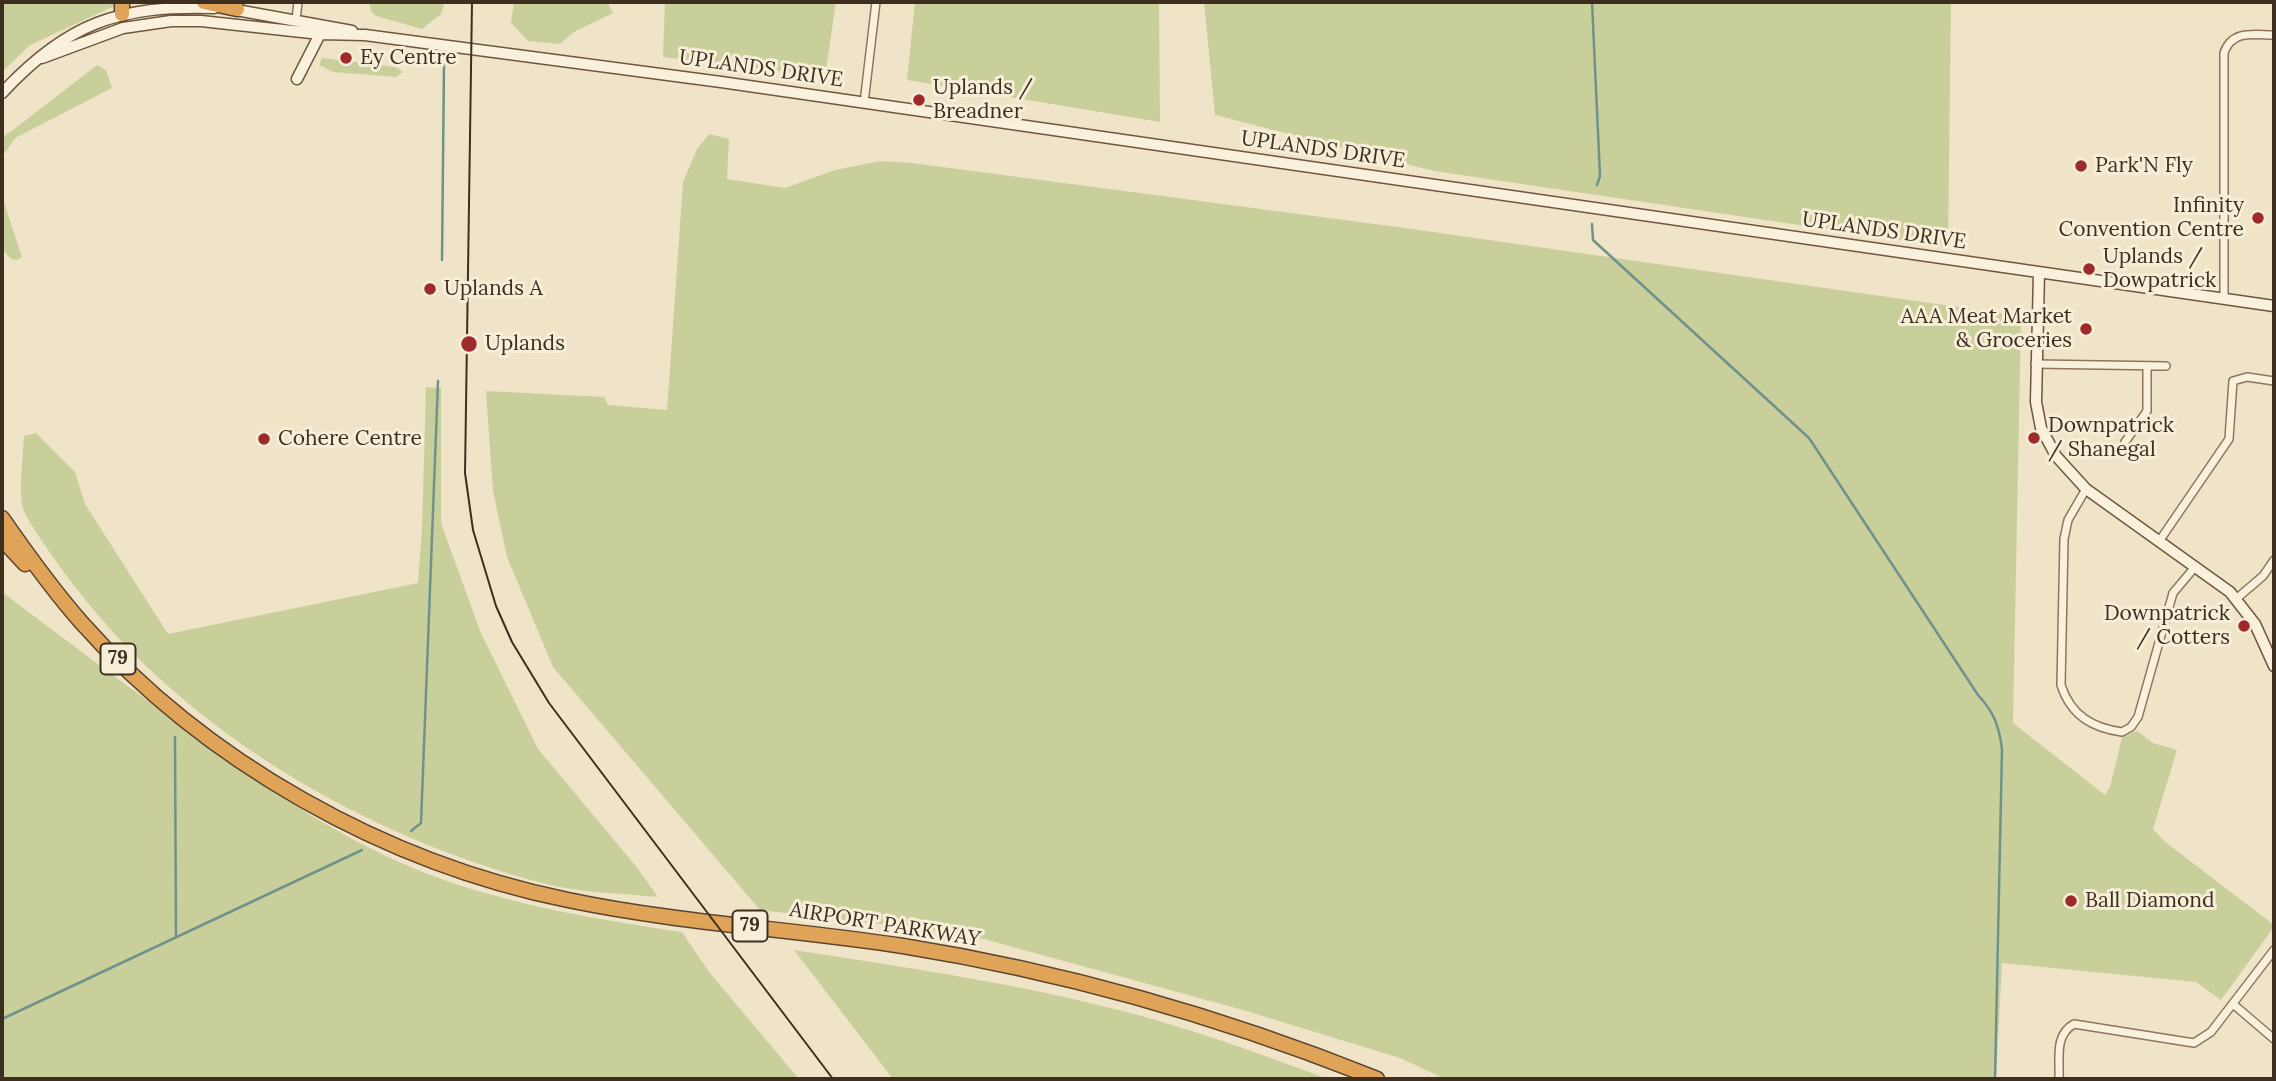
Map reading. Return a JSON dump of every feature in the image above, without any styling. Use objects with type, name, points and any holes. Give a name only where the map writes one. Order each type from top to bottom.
[{"type":"highway","points":[[204,2],[237,9]]},
{"type":"highway","points":[[2,505],[40,570]]},
{"type":"highway","name":"AIRPORT PARKWAY","points":[[2,518],[81,622],[165,701],[267,778],[344,820],[478,877],[611,908],[905,947],[1014,968],[1196,1015],[1377,1079]]},
{"type":"highway","points":[[2,539],[81,622]]},
{"type":"main road","name":"UPLANDS DRIVE","points":[[2,93],[52,46],[82,28],[122,15],[180,7],[237,9],[365,35],[864,103],[2274,306]]},
{"type":"main road","name":"UPLANDS DRIVE","points":[[122,15],[320,34],[365,35]]},
{"type":"main road","points":[[297,79],[320,34]]},
{"type":"main road","points":[[2039,273],[2036,402],[2041,428],[2056,456],[2086,489],[2160,540],[2236,599],[2255,624],[2274,666]]},
{"type":"street","points":[[296,20],[298,2]]},
{"type":"street","points":[[864,103],[876,2]]},
{"type":"street","points":[[2224,299],[2224,52],[2229,43],[2242,34],[2274,35]]},
{"type":"street","points":[[2035,363],[2166,366]]},
{"type":"street","points":[[2125,442],[2147,411],[2147,366]]},
{"type":"street","points":[[2160,540],[2229,439],[2234,381],[2246,377],[2274,381]]},
{"type":"street","points":[[2086,489],[2068,520],[2064,539],[2061,685],[2068,703],[2094,727],[2123,732],[2131,727],[2138,717],[2173,593],[2195,568]]},
{"type":"street","points":[[2236,599],[2263,576],[2274,560]]},
{"type":"street","points":[[2059,1079],[2060,1037],[2065,1029],[2074,1024],[2194,1043],[2211,1032],[2274,950]]},
{"type":"street","points":[[2233,1004],[2274,1039]]},
{"type":"green space","points":[[2,2],[113,2],[114,6],[30,45],[2,72]]},
{"type":"green space","points":[[369,2],[445,2],[441,14],[422,29],[376,16],[371,11]]},
{"type":"green space","points":[[514,2],[607,2],[613,13],[574,32],[560,44],[528,41],[511,23]]},
{"type":"green space","points":[[665,2],[836,2],[825,76],[663,57]]},
{"type":"green space","points":[[915,2],[1159,2],[1160,122],[907,80]]},
{"type":"green space","points":[[1204,2],[1951,2],[1948,247],[1434,171],[1215,115]]},
{"type":"green space","points":[[322,58],[396,67],[403,72],[396,77],[333,72],[319,65]]},
{"type":"green space","points":[[97,65],[106,70],[112,88],[15,138],[2,157],[2,137]]},
{"type":"green space","points":[[709,134],[729,139],[727,179],[785,188],[835,170],[880,161],[912,163],[1405,228],[2021,316],[2013,723],[2105,795],[2110,787],[2122,737],[2137,731],[2153,743],[2177,750],[2153,829],[2164,841],[2274,925],[2271,931],[2221,1000],[2196,982],[2002,963],[1996,1079],[1445,1079],[1400,1058],[1243,1010],[965,934],[760,910],[553,667],[507,557],[493,491],[486,391],[604,397],[608,405],[667,410],[683,182],[697,149]]},
{"type":"green space","points":[[2,196],[22,257],[17,260],[11,259],[2,249]]},
{"type":"green space","points":[[426,387],[441,388],[441,523],[480,631],[538,749],[635,865],[658,897],[556,886],[476,863],[411,838],[347,808],[285,773],[226,733],[171,689],[121,641],[55,560],[24,512],[21,480],[24,436],[36,433],[75,472],[85,504],[168,634],[418,583]]},
{"type":"green space","points":[[2,592],[236,766],[302,810],[371,849],[444,880],[502,898],[682,932],[709,972],[799,1079],[2,1079]]},
{"type":"green space","points":[[794,950],[956,976],[1075,999],[1196,1032],[1328,1079],[893,1079]]},
{"type":"waterway","points":[[1592,2],[1600,176],[1597,185]]},
{"type":"waterway","points":[[442,260],[444,63]]},
{"type":"waterway","points":[[1592,224],[1593,240],[1809,438],[1995,720],[2002,749],[1995,1079]]},
{"type":"waterway","points":[[411,831],[421,823],[438,381]]},
{"type":"waterway","points":[[175,737],[176,937]]},
{"type":"waterway","points":[[2,1019],[362,850]]},
{"type":"tram line","points":[[472,2],[465,473],[473,530],[496,606],[512,642],[549,703],[833,1079]]},
{"type":"place","name":"Ey Centre","points":[[346,58]]},
{"type":"place","name":"Uplands / Breadner","points":[[919,100]]},
{"type":"place","name":"Park'N Fly","points":[[2081,166]]},
{"type":"place","name":"Infinity Convention Centre","points":[[2258,218]]},
{"type":"place","name":"Uplands / Dowpatrick","points":[[2089,269]]},
{"type":"place","name":"Uplands A","points":[[430,289]]},
{"type":"place","name":"AAA Meat Market & Groceries","points":[[2086,329]]},
{"type":"place","name":"Uplands","points":[[469,344]]},
{"type":"place","name":"Downpatrick / Shanegal","points":[[2034,438]]},
{"type":"place","name":"Cohere Centre","points":[[264,439]]},
{"type":"place","name":"Downpatrick / Cotters","points":[[2244,626]]},
{"type":"place","name":"Ball Diamond","points":[[2071,901]]}]
